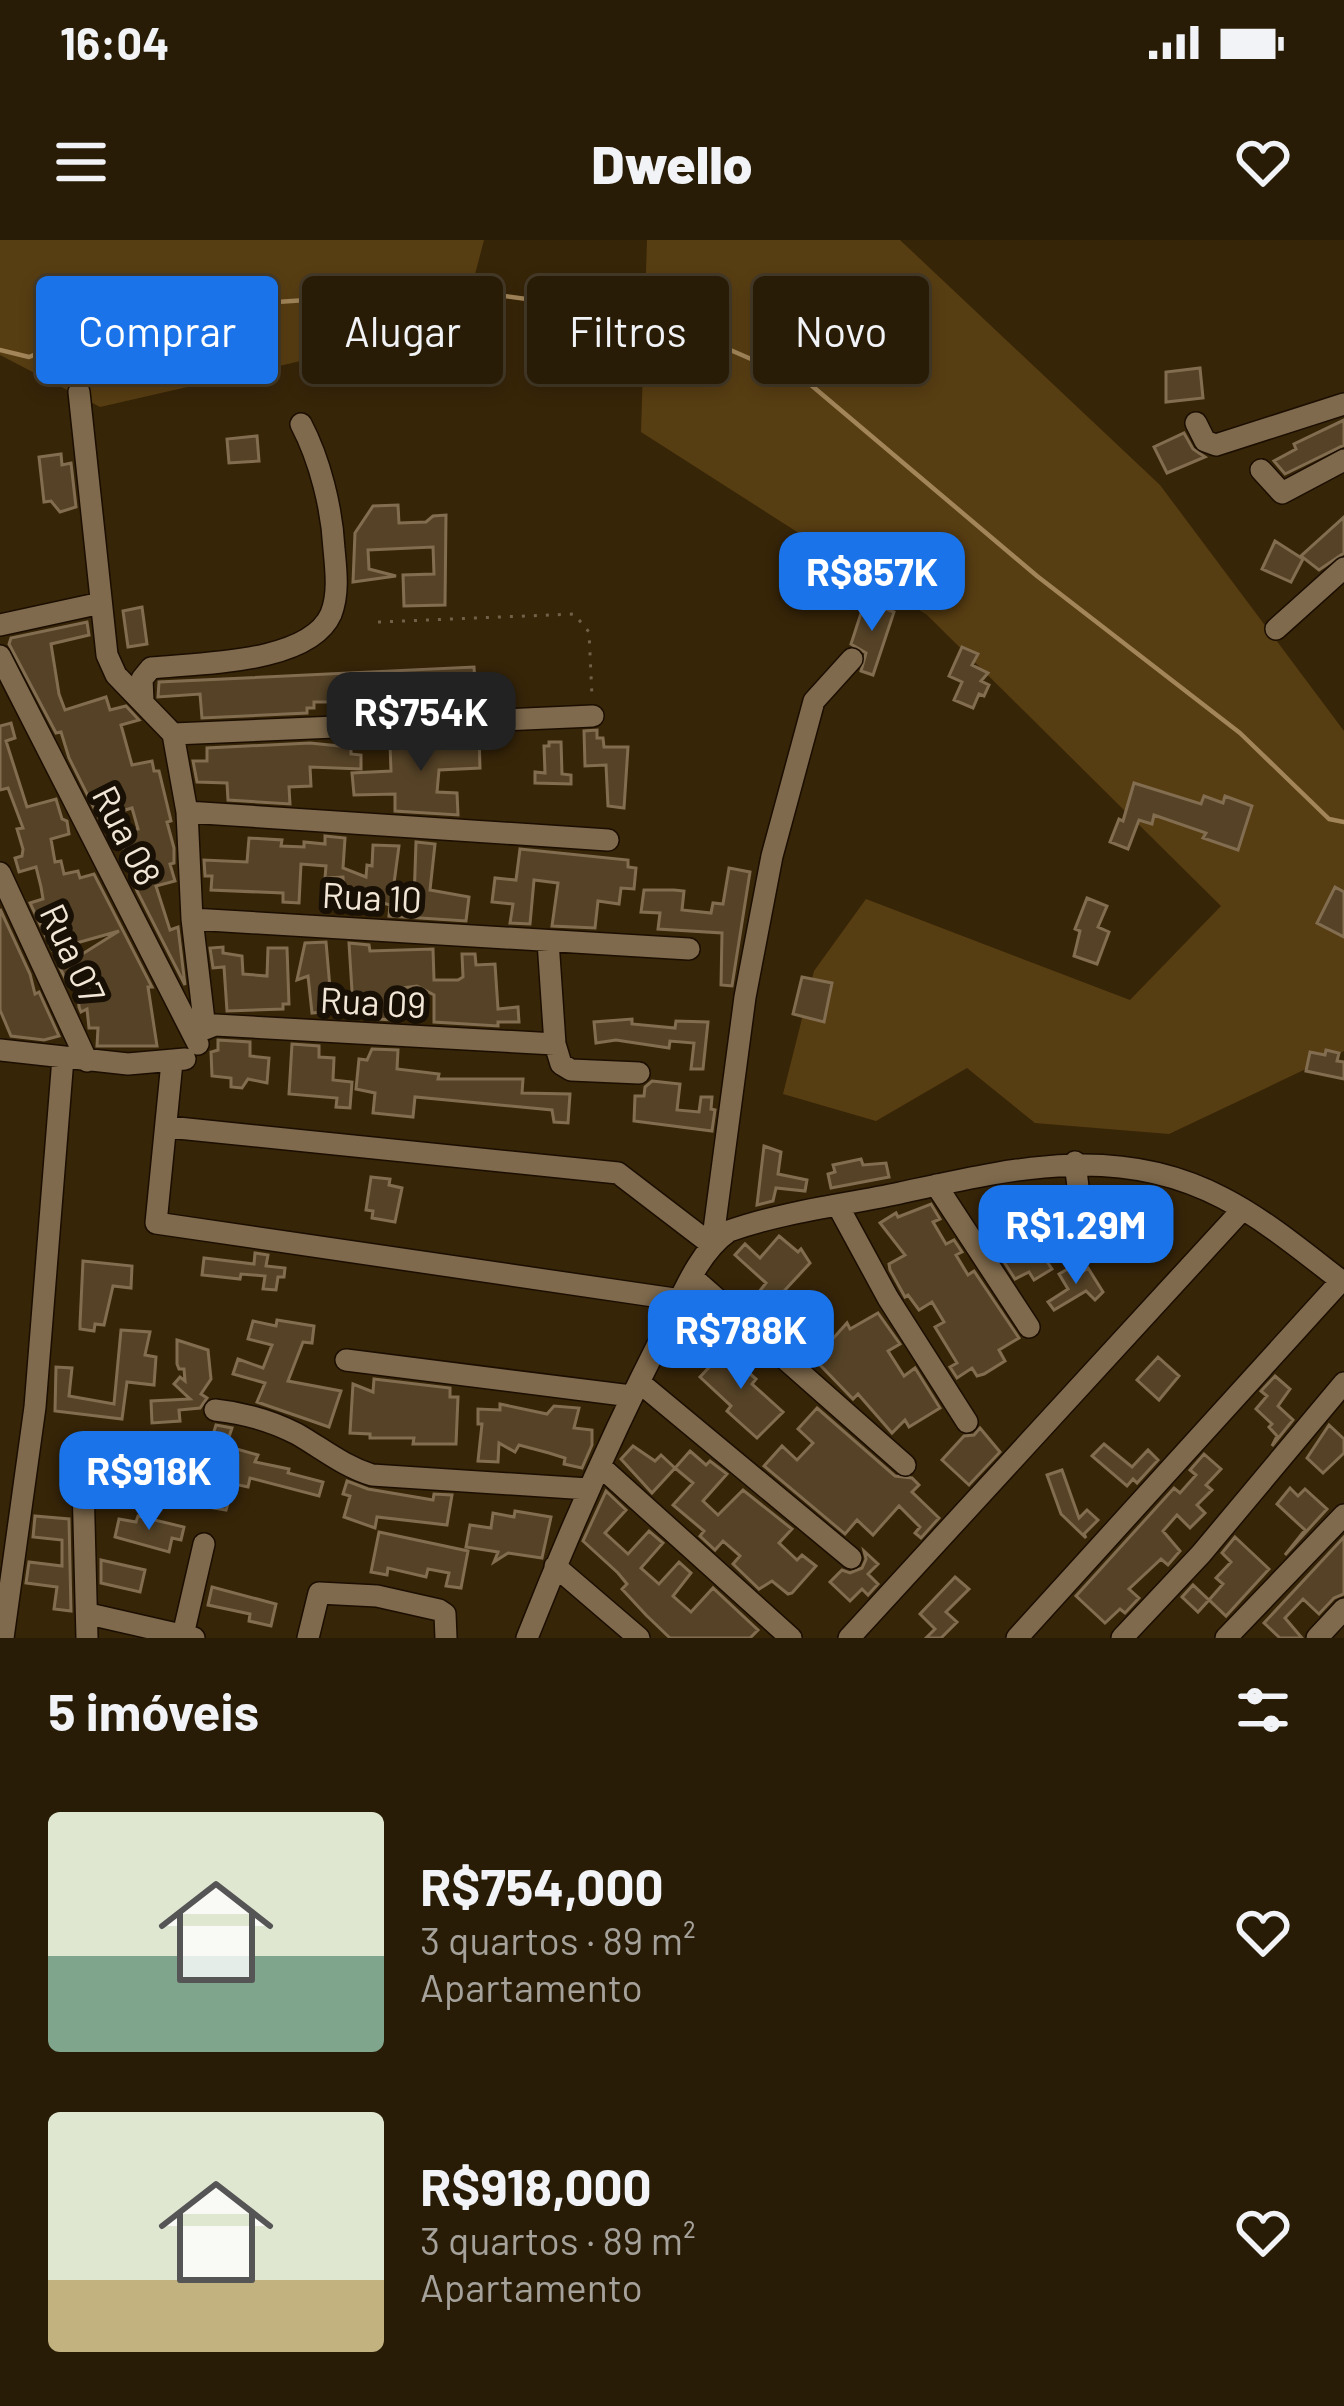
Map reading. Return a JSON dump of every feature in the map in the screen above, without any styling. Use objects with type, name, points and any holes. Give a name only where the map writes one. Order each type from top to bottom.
[{"type":"street","points":[[1,1048],[87,1061],[172,1062],[188,1057],[201,1037],[187,812],[172,734],[111,666],[79,392]]},
{"type":"street","points":[[1196,423],[1205,441],[1216,446],[1344,404]]},
{"type":"street","points":[[142,701],[142,679],[151,668],[264,656],[308,639],[324,626],[335,594],[333,527],[302,424]]},
{"type":"street","points":[[1261,470],[1282,493],[1344,460]]},
{"type":"street","points":[[1276,629],[1344,568]]},
{"type":"street","points":[[0,625],[101,603]]},
{"type":"street","name":"Rua 08","points":[[0,656],[201,1037]]},
{"type":"street","points":[[527,1638],[635,1389],[712,1244],[745,997],[772,856],[814,701],[852,659]]},
{"type":"street","points":[[172,734],[593,716]]},
{"type":"street","points":[[187,812],[608,840]]},
{"type":"street","name":"Rua 07","points":[[0,873],[87,1061]]},
{"type":"street","name":"Rua 10","points":[[192,919],[689,949]]},
{"type":"street","points":[[548,940],[555,1044],[561,1064],[571,1070],[640,1073]]},
{"type":"street","name":"Rua 09","points":[[201,1037],[214,1025],[555,1044]]},
{"type":"street","points":[[3,1638],[34,1408],[63,1058]]},
{"type":"street","points":[[172,1062],[156,1223],[681,1300]]},
{"type":"street","points":[[168,1126],[618,1172],[712,1244]]},
{"type":"street","points":[[712,1244],[738,1228],[936,1185],[1075,1162],[1110,1163],[1190,1184],[1242,1210],[1343,1282],[1017,1638]]},
{"type":"street","points":[[1075,1162],[1084,1237]]},
{"type":"street","points":[[936,1185],[1029,1327]]},
{"type":"street","points":[[838,1206],[887,1298],[967,1421]]},
{"type":"street","points":[[849,1638],[1242,1210]]},
{"type":"street","points":[[692,1277],[905,1465]]},
{"type":"street","points":[[346,1360],[635,1389],[851,1558]]},
{"type":"street","points":[[1122,1638],[1201,1554],[1344,1383]]},
{"type":"street","points":[[215,1410],[244,1414],[296,1434],[341,1464],[372,1475],[589,1490]]},
{"type":"street","points":[[600,1466],[791,1638]]},
{"type":"street","points":[[83,1483],[88,1638]]},
{"type":"street","points":[[1242,1632],[1344,1515]]},
{"type":"street","points":[[89,1614],[188,1637],[204,1544]]},
{"type":"street","points":[[555,1566],[639,1638]]},
{"type":"street","points":[[308,1638],[320,1593],[349,1593],[439,1610],[445,1614],[446,1638]]},
{"type":"street","points":[[1317,1638],[1344,1609]]},
{"type":"path","points":[[377,622],[574,614],[590,632],[593,716]]},
{"type":"shaded area","points":[[0,240],[484,240],[475,276],[302,276],[302,361],[278,366],[278,276],[36,276],[36,374],[0,355]]},
{"type":"shaded area","points":[[647,240],[900,240],[1160,485],[1344,731],[1344,1051],[1169,1134],[1035,1123],[967,1068],[876,1121],[783,1094],[814,971],[866,899],[1130,1000],[1221,906],[927,615],[641,432],[642,384],[729,384],[729,276],[646,276]]},
{"type":"shaded area","points":[[56,384],[200,384],[100,407]]},
{"type":"building","points":[[1200,368],[1203,398],[1166,402],[1166,372]]},
{"type":"building","points":[[1344,420],[1344,445],[1285,474],[1274,461],[1296,449],[1294,444]]},
{"type":"building","points":[[1184,433],[1193,449],[1205,457],[1167,473],[1154,447]]},
{"type":"building","points":[[257,436],[259,461],[229,463],[227,439]]},
{"type":"building","points":[[61,454],[62,465],[71,463],[76,507],[60,512],[51,501],[44,502],[39,457]]},
{"type":"building","points":[[398,505],[399,523],[446,515],[445,605],[404,606],[403,575],[434,574],[433,547],[368,550],[369,569],[396,576],[353,582],[355,533],[373,506]]},
{"type":"building","points":[[1344,517],[1344,553],[1319,570],[1301,556]]},
{"type":"building","points":[[1275,541],[1303,559],[1291,582],[1262,569]]},
{"type":"building","points":[[865,601],[894,612],[873,675],[861,671],[866,653],[851,644]]},
{"type":"building","points":[[142,607],[147,644],[128,647],[123,611]]},
{"type":"building","points":[[87,622],[89,635],[51,644],[59,694],[65,710],[106,697],[110,710],[126,706],[139,720],[121,725],[132,765],[152,761],[154,771],[159,771],[171,821],[167,822],[175,881],[156,886],[170,930],[178,927],[185,985],[129,868],[120,834],[138,829],[132,808],[99,818],[61,732],[56,733],[9,644],[11,638]]},
{"type":"building","points":[[962,647],[978,654],[972,665],[988,673],[981,681],[989,685],[973,708],[954,700],[962,682],[949,676]]},
{"type":"building","points":[[474,667],[475,681],[452,682],[453,705],[445,707],[434,708],[433,701],[412,702],[412,697],[380,699],[380,710],[349,710],[348,693],[334,702],[314,702],[307,713],[202,718],[200,694],[158,697],[159,682]]},
{"type":"building","points":[[11,723],[15,738],[6,741],[27,807],[56,799],[69,834],[51,839],[55,862],[61,861],[64,874],[78,871],[80,878],[94,874],[152,987],[148,987],[157,1046],[97,1046],[98,1028],[89,1028],[87,1009],[81,1012],[79,1007],[78,987],[70,988],[60,968],[119,931],[52,950],[30,903],[43,899],[36,867],[19,872],[15,858],[22,856],[23,849],[17,829],[23,828],[8,788],[0,790],[0,726]]},
{"type":"building","points":[[597,730],[604,747],[628,747],[624,808],[608,806],[606,765],[585,766],[584,731]]},
{"type":"building","points":[[479,736],[480,768],[439,770],[437,792],[457,793],[458,815],[395,811],[395,794],[354,795],[352,773],[391,771],[390,744]]},
{"type":"building","points":[[351,741],[351,754],[361,755],[361,769],[310,767],[311,786],[289,787],[290,804],[228,800],[227,783],[197,782],[193,761],[207,761],[207,748],[340,746],[340,742]]},
{"type":"building","points":[[561,742],[562,774],[571,775],[571,784],[535,783],[535,772],[545,773],[544,746]]},
{"type":"building","points":[[1134,783],[1201,804],[1204,796],[1223,803],[1225,796],[1252,806],[1238,850],[1154,815],[1152,824],[1139,820],[1128,849],[1110,842],[1119,819],[1123,821]]},
{"type":"building","points":[[325,836],[345,838],[343,868],[366,877],[373,845],[399,846],[392,898],[414,901],[416,842],[435,844],[430,890],[469,897],[466,921],[389,916],[390,905],[344,891],[343,877],[325,878],[326,866],[301,864],[299,903],[283,902],[283,893],[211,890],[212,876],[205,876],[204,860],[247,862],[249,838],[304,847],[304,842],[325,844]]},
{"type":"building","points":[[520,849],[628,860],[628,867],[636,868],[634,889],[621,888],[619,904],[598,901],[595,928],[552,926],[558,883],[534,880],[530,924],[510,923],[513,904],[492,902],[495,878],[516,880]]},
{"type":"building","points":[[729,868],[750,872],[732,986],[721,985],[722,933],[658,929],[660,913],[641,912],[644,890],[674,890],[684,891],[682,910],[711,913],[713,903],[723,904]]},
{"type":"building","points":[[1335,887],[1344,892],[1344,937],[1317,923]]},
{"type":"building","points":[[1087,898],[1107,906],[1098,927],[1109,932],[1097,964],[1074,956],[1080,931],[1075,929]]},
{"type":"building","points":[[0,909],[35,994],[39,992],[59,1036],[44,1040],[11,1036],[0,1010]]},
{"type":"building","points":[[326,942],[332,1011],[312,1013],[308,976],[297,980],[305,943]]},
{"type":"building","points":[[349,943],[369,945],[370,951],[433,949],[434,980],[463,977],[462,954],[475,954],[476,965],[495,964],[498,1009],[518,1007],[519,1022],[498,1022],[498,1026],[434,1022],[434,995],[417,986],[394,989],[393,1020],[377,1019],[376,1005],[353,1007]]},
{"type":"building","points":[[223,947],[223,953],[242,956],[243,974],[267,976],[268,948],[287,948],[289,1004],[283,1004],[283,1009],[227,1011],[224,967],[213,968],[210,948]]},
{"type":"building","points":[[802,977],[832,983],[824,1022],[793,1014]]},
{"type":"building","points":[[632,1019],[632,1024],[675,1028],[676,1021],[708,1022],[703,1069],[691,1069],[694,1043],[670,1041],[669,1048],[616,1040],[596,1043],[594,1022]]},
{"type":"building","points":[[218,1040],[250,1042],[250,1056],[269,1058],[267,1083],[248,1079],[242,1088],[231,1087],[231,1078],[212,1076],[211,1052],[218,1050]]},
{"type":"building","points":[[292,1044],[319,1046],[319,1057],[334,1058],[333,1080],[352,1082],[350,1108],[336,1107],[337,1098],[289,1094]]},
{"type":"building","points":[[372,1049],[398,1050],[397,1069],[439,1074],[438,1079],[523,1079],[522,1093],[570,1094],[568,1123],[554,1122],[552,1110],[415,1097],[413,1117],[373,1113],[375,1093],[356,1089],[359,1059],[367,1060]]},
{"type":"building","points":[[1326,1050],[1339,1053],[1344,1079],[1306,1071],[1310,1052],[1325,1055]]},
{"type":"building","points":[[652,1081],[680,1084],[677,1110],[699,1112],[701,1097],[712,1097],[712,1131],[634,1121],[635,1096],[644,1096]]},
{"type":"building","points":[[764,1146],[781,1152],[778,1174],[807,1180],[805,1191],[776,1188],[773,1201],[757,1205]]},
{"type":"building","points":[[861,1159],[863,1165],[886,1163],[889,1177],[831,1188],[828,1174],[835,1172],[833,1165]]},
{"type":"building","points":[[371,1177],[390,1179],[389,1185],[402,1188],[395,1222],[372,1218],[373,1211],[366,1210]]},
{"type":"building","points":[[1107,1192],[1124,1210],[1137,1196],[1153,1210],[1161,1202],[1170,1209],[1152,1228],[1137,1216],[1115,1238],[1097,1220],[1104,1211],[1095,1202]]},
{"type":"building","points":[[931,1204],[940,1219],[933,1222],[946,1244],[954,1240],[962,1252],[956,1255],[968,1275],[974,1271],[1019,1338],[999,1350],[1005,1361],[984,1374],[977,1376],[972,1368],[957,1378],[950,1367],[957,1363],[935,1327],[944,1322],[932,1302],[919,1310],[905,1297],[890,1270],[889,1264],[905,1255],[880,1223],[896,1213],[898,1217]]},
{"type":"building","points":[[1058,1219],[1065,1231],[1052,1238],[1059,1249],[1044,1257],[1052,1269],[1034,1280],[1029,1272],[1015,1279],[990,1240],[1022,1229],[1027,1238]]},
{"type":"building","points":[[779,1236],[798,1252],[801,1249],[810,1263],[760,1317],[748,1306],[766,1283],[735,1255],[745,1244],[760,1258]]},
{"type":"building","points":[[255,1253],[268,1255],[266,1266],[285,1268],[276,1290],[263,1289],[265,1276],[202,1275],[204,1258],[254,1264]]},
{"type":"building","points":[[83,1261],[132,1266],[131,1288],[113,1286],[104,1325],[95,1324],[94,1331],[80,1329]]},
{"type":"building","points":[[1073,1266],[1078,1275],[1088,1268],[1103,1292],[1095,1300],[1086,1291],[1054,1310],[1048,1302],[1068,1289],[1059,1274]]},
{"type":"building","points":[[878,1313],[900,1344],[888,1351],[904,1376],[915,1368],[940,1408],[909,1427],[905,1420],[892,1433],[858,1394],[853,1399],[791,1335],[803,1323],[829,1343],[847,1323],[850,1329]]},
{"type":"building","points":[[277,1320],[314,1326],[312,1343],[303,1342],[288,1381],[341,1391],[329,1427],[257,1402],[265,1383],[233,1374],[238,1359],[263,1368],[272,1345],[248,1339],[253,1321],[276,1326]]},
{"type":"building","points":[[121,1330],[150,1332],[145,1355],[156,1357],[154,1385],[127,1382],[122,1419],[55,1411],[56,1367],[72,1368],[69,1396],[114,1404]]},
{"type":"building","points":[[177,1340],[208,1350],[211,1379],[201,1394],[207,1398],[200,1408],[179,1410],[180,1421],[152,1423],[151,1401],[190,1399],[174,1384],[180,1377],[185,1381],[184,1369],[177,1364]]},
{"type":"building","points":[[731,1344],[746,1358],[740,1365],[756,1379],[752,1384],[783,1412],[757,1438],[700,1377]]},
{"type":"building","points":[[1158,1357],[1179,1376],[1159,1400],[1137,1380]]},
{"type":"building","points":[[1275,1376],[1290,1389],[1278,1406],[1293,1420],[1272,1446],[1277,1436],[1269,1427],[1272,1424],[1256,1409],[1267,1396],[1261,1391]]},
{"type":"building","points":[[374,1379],[450,1388],[450,1397],[458,1397],[456,1444],[413,1444],[414,1438],[350,1433],[353,1384],[373,1392]]},
{"type":"building","points":[[500,1404],[547,1414],[554,1406],[579,1408],[574,1428],[592,1430],[592,1445],[582,1468],[564,1464],[565,1458],[549,1453],[519,1445],[515,1452],[499,1443],[498,1462],[478,1461],[482,1424],[478,1424],[478,1409],[500,1410]]},
{"type":"building","points":[[817,1408],[895,1476],[912,1478],[919,1485],[912,1492],[939,1518],[921,1538],[915,1533],[920,1527],[899,1506],[873,1535],[857,1520],[845,1534],[764,1466],[782,1446],[797,1460],[813,1443],[798,1429]]},
{"type":"building","points":[[216,1425],[232,1428],[226,1446],[258,1455],[255,1462],[323,1482],[319,1496],[250,1478],[248,1487],[234,1484],[226,1510],[119,1492],[122,1472],[197,1485]]},
{"type":"building","points":[[1329,1425],[1344,1439],[1344,1453],[1323,1473],[1307,1458]]},
{"type":"building","points":[[980,1428],[1000,1452],[969,1485],[942,1460],[964,1436]]},
{"type":"building","points":[[1104,1444],[1132,1467],[1148,1450],[1158,1460],[1137,1483],[1133,1479],[1127,1486],[1092,1456]]},
{"type":"building","points":[[633,1446],[655,1461],[661,1455],[675,1468],[652,1493],[621,1459]]},
{"type":"building","points":[[690,1451],[727,1474],[703,1501],[718,1515],[743,1490],[792,1529],[779,1543],[797,1560],[802,1555],[816,1566],[792,1593],[772,1581],[759,1589],[733,1564],[740,1556],[723,1541],[715,1550],[700,1536],[704,1531],[673,1505],[693,1483],[675,1468]]},
{"type":"building","points":[[1204,1454],[1221,1469],[1206,1485],[1212,1490],[1197,1505],[1205,1513],[1190,1528],[1177,1515],[1163,1531],[1180,1551],[1168,1565],[1161,1559],[1129,1589],[1139,1598],[1125,1613],[1120,1609],[1105,1623],[1076,1596],[1174,1488],[1180,1493],[1196,1475],[1190,1470]]},
{"type":"building","points":[[1062,1470],[1079,1518],[1087,1510],[1098,1520],[1084,1534],[1086,1538],[1061,1514],[1047,1475]]},
{"type":"building","points":[[347,1481],[433,1500],[434,1494],[452,1495],[447,1525],[377,1517],[375,1528],[344,1517],[350,1496],[343,1494]]},
{"type":"building","points":[[1290,1488],[1298,1496],[1305,1489],[1327,1509],[1285,1555],[1305,1530],[1277,1504]]},
{"type":"building","points":[[606,1491],[626,1510],[605,1533],[628,1554],[649,1531],[663,1543],[641,1568],[659,1584],[679,1562],[691,1573],[673,1596],[691,1612],[713,1588],[758,1630],[750,1638],[670,1638],[622,1589],[627,1584],[618,1573],[583,1541]]},
{"type":"building","points":[[515,1511],[551,1517],[542,1558],[508,1553],[494,1562],[498,1552],[466,1547],[470,1525],[491,1528],[493,1513],[514,1517]]},
{"type":"building","points":[[35,1516],[69,1519],[71,1611],[54,1609],[57,1587],[26,1583],[29,1562],[62,1566],[62,1540],[33,1537]]},
{"type":"building","points":[[138,1516],[184,1527],[181,1540],[172,1538],[169,1552],[115,1537],[119,1519],[136,1522]]},
{"type":"building","points":[[379,1532],[468,1551],[461,1588],[446,1586],[449,1573],[428,1569],[426,1577],[388,1568],[387,1575],[371,1572]]},
{"type":"building","points":[[1235,1537],[1269,1569],[1226,1616],[1209,1600],[1223,1584],[1216,1578],[1231,1562],[1222,1553]]},
{"type":"building","points":[[1344,1537],[1344,1594],[1319,1614],[1303,1599],[1285,1618],[1302,1638],[1280,1638],[1264,1623]]},
{"type":"building","points":[[864,1551],[878,1564],[868,1574],[878,1584],[868,1595],[862,1589],[850,1601],[830,1582],[842,1570],[850,1573],[862,1568]]},
{"type":"building","points":[[101,1560],[145,1570],[140,1592],[101,1583]]},
{"type":"building","points":[[955,1577],[969,1589],[946,1612],[957,1622],[941,1638],[926,1638],[935,1629],[920,1614]]},
{"type":"building","points":[[1193,1585],[1209,1600],[1198,1612],[1182,1597]]},
{"type":"building","points":[[212,1587],[276,1604],[271,1626],[249,1621],[250,1614],[208,1605]]},
{"type":"waterway","points":[[0,350],[29,357],[144,311],[322,299],[489,294],[652,316],[811,385],[1037,576],[1240,733],[1329,819],[1344,822]]}]
